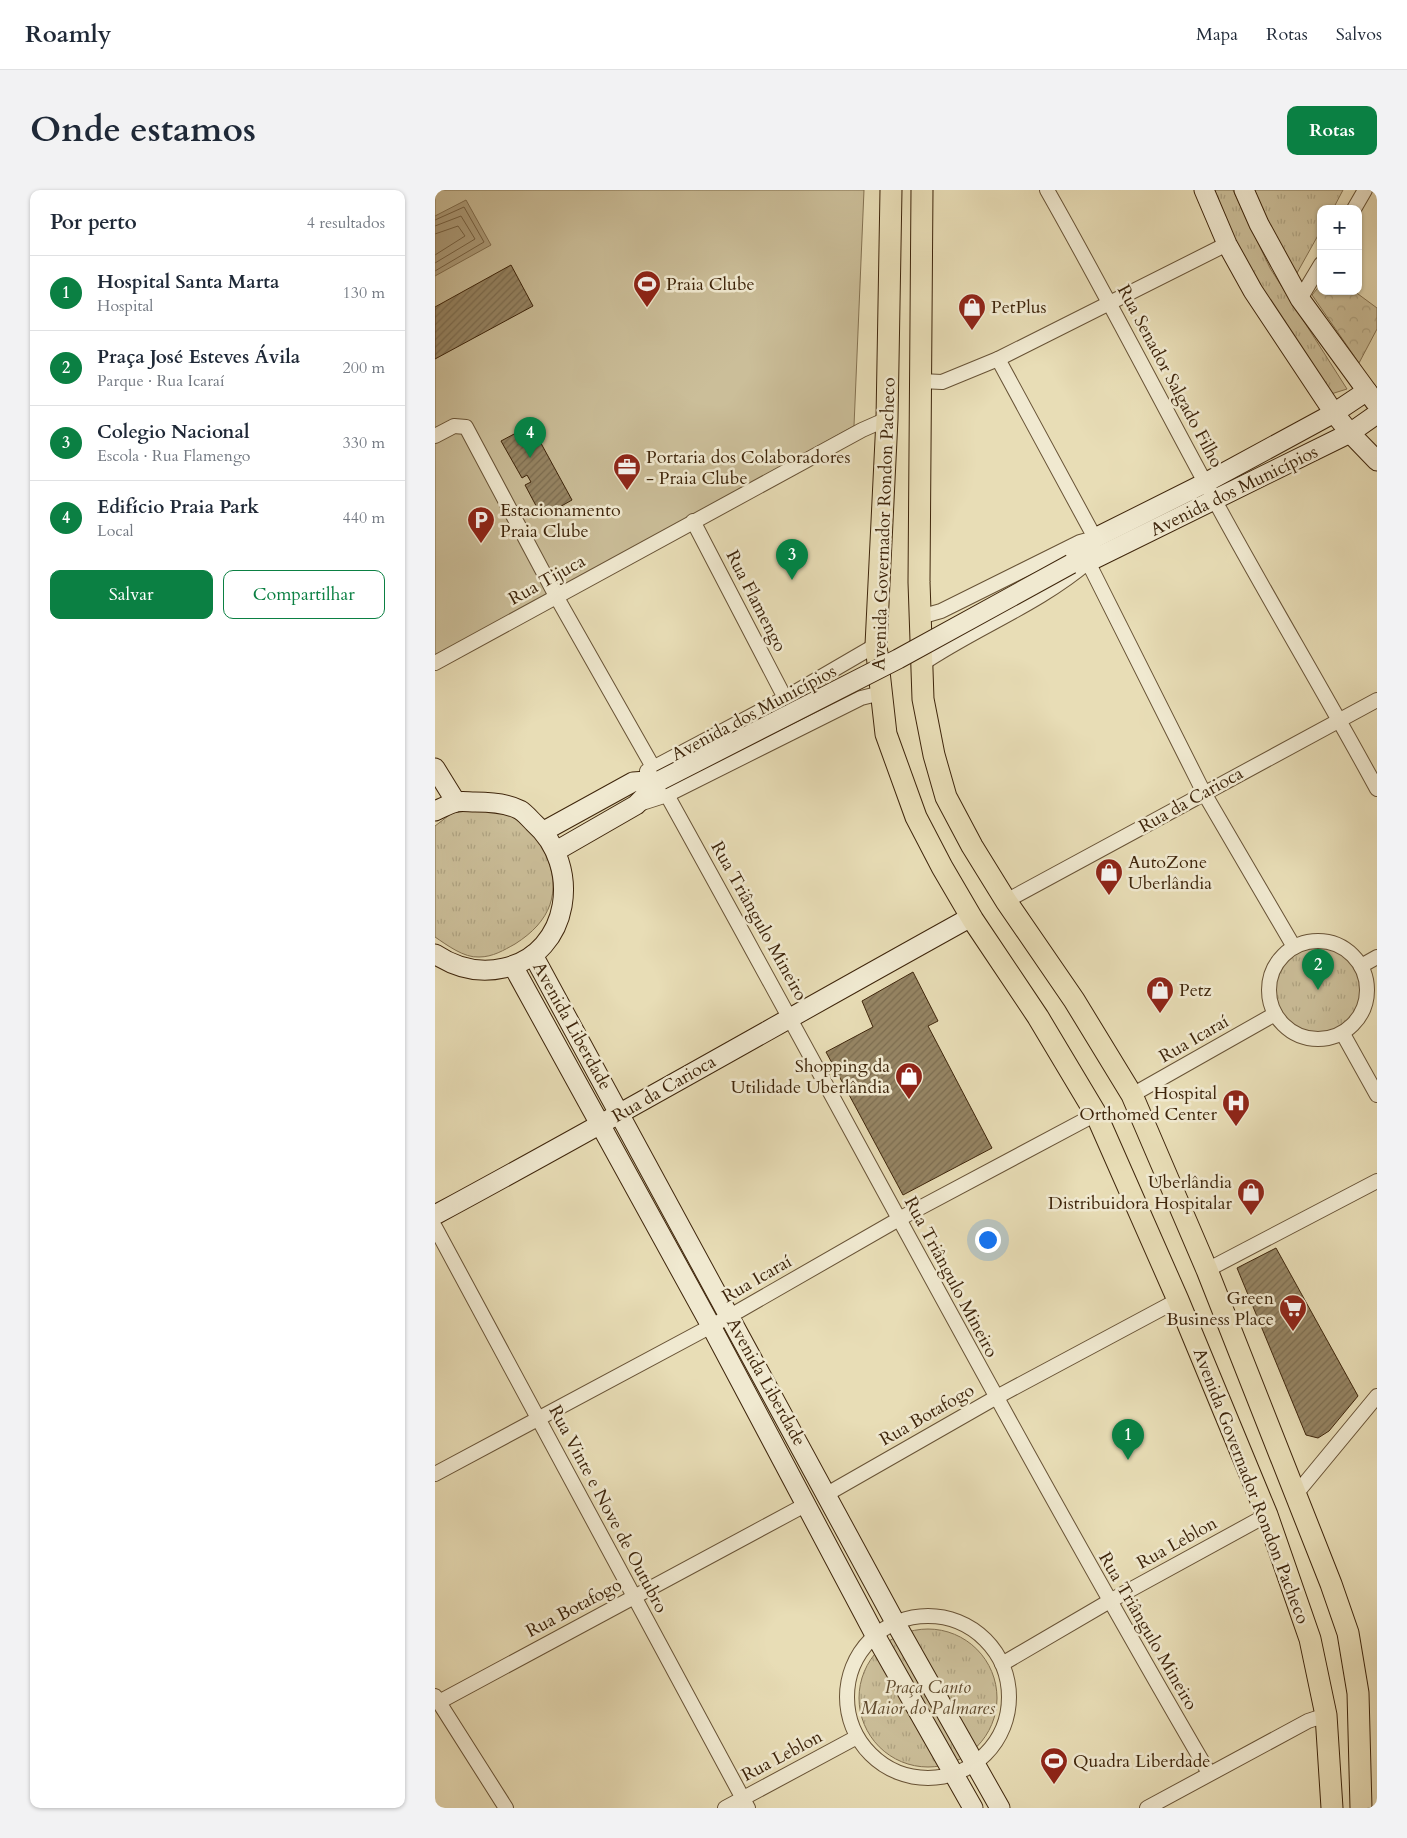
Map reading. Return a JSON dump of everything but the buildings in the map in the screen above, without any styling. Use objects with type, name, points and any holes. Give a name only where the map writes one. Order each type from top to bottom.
[{"type":"main road","name":"Avenida Governador Rondon Pacheco","points":[[891,190],[887,419],[876,645],[886,734],[916,817],[971,918],[1038,1017],[1096,1114],[1178,1300],[1267,1516],[1310,1639],[1326,1715],[1332,1808]]},
{"type":"main road","name":"Avenida Governador Rondon Pacheco","points":[[922,190],[920,618],[921,664],[925,708],[933,755],[946,797],[1006,901],[1074,1000],[1132,1095],[1207,1270],[1348,1633],[1357,1693],[1361,1808]]},
{"type":"street","name":"Rua Senador Salgado Filho","points":[[1047,190],[1110,302],[1205,483],[1340,720],[1377,789]]},
{"type":"street","points":[[1204,190],[1227,244],[1253,291],[1335,413],[1350,433],[1371,455],[1377,472]]},
{"type":"street","points":[[1244,190],[1259,224],[1300,299],[1372,398]]},
{"type":"street","points":[[1357,205],[1366,190],[1377,196]]},
{"type":"street","points":[[921,381],[942,382],[998,359],[1227,244]]},
{"type":"street","points":[[1300,299],[1317,271]]},
{"type":"street","points":[[998,359],[1095,538]]},
{"type":"street","name":"Avenida dos Municípios","points":[[920,618],[941,611],[1080,542],[1095,538],[1205,483],[1335,413],[1372,398]]},
{"type":"street","name":"Avenida dos Municípios","points":[[1080,563],[1215,501],[1350,433],[1377,414]]},
{"type":"street","name":"Rua Tijuca","points":[[435,663],[862,430],[887,419]]},
{"type":"street","name":"Rua Triângulo Mineiro","points":[[435,436],[459,425],[466,427],[470,433],[556,596],[661,781],[790,1016],[995,1398],[1108,1602],[1209,1774]]},
{"type":"street","name":"Rua Flamengo","points":[[693,522],[785,698]]},
{"type":"street","name":"Avenida dos Municípios","points":[[921,664],[1069,578],[1095,538]]},
{"type":"street","points":[[661,781],[1080,563],[1204,793],[1294,947]]},
{"type":"street","points":[[969,597],[959,609],[961,618],[970,626],[986,625]]},
{"type":"street","name":"Avenida dos Municípios","points":[[555,851],[636,805],[661,781],[785,698],[876,645]]},
{"type":"street","points":[[818,679],[833,680],[841,694],[839,704],[833,712]]},
{"type":"street","name":"Avenida dos Municípios","points":[[544,831],[633,782],[661,781],[833,712],[861,698],[881,694]]},
{"type":"street","name":"Rua da Carioca","points":[[1006,901],[1377,700]]},
{"type":"street","points":[[435,768],[456,802]]},
{"type":"street","points":[[435,811],[456,802],[490,802],[520,810],[544,831],[555,851],[565,880],[565,902],[559,922],[533,955],[513,966],[492,971],[470,970],[450,963],[435,954]]},
{"type":"street","name":"Rua da Carioca","points":[[435,1216],[602,1125],[790,1016],[971,918]]},
{"type":"street","points":[[1324,941],[1339,945],[1351,954],[1361,966],[1367,980],[1367,996],[1363,1011],[1355,1024],[1343,1034],[1328,1039],[1313,1040],[1298,1036],[1285,1027],[1275,1014],[1269,1000],[1269,984],[1273,969],[1282,957],[1294,947],[1308,942],[1324,941]]},
{"type":"street","name":"Avenida Liberdade","points":[[533,955],[895,1622],[1000,1808]]},
{"type":"street","points":[[1361,966],[1377,957]]},
{"type":"street","name":"Avenida Liberdade","points":[[513,966],[711,1326],[875,1635],[973,1808]]},
{"type":"street","name":"Rua Icaraí","points":[[1132,1095],[1275,1014]]},
{"type":"street","points":[[1343,1034],[1377,1096]]},
{"type":"street","name":"Rua Icaraí","points":[[435,1474],[730,1316],[899,1219],[1096,1114]]},
{"type":"street","points":[[1207,1270],[1377,1181]]},
{"type":"street","name":"Rua Vinte e Nove de Outubro","points":[[435,1227],[746,1803]]},
{"type":"street","name":"Rua Botafogo","points":[[827,1494],[995,1398],[1178,1300]]},
{"type":"street","points":[[1295,1494],[1377,1396]]},
{"type":"street","name":"Rua Botafogo","points":[[437,1699],[805,1505]]},
{"type":"street","name":"Rua Leblon","points":[[1002,1664],[1108,1602],[1267,1516]]},
{"type":"street","points":[[915,1616],[937,1616],[957,1621],[975,1631],[991,1646],[1002,1664],[1008,1685],[1008,1707],[999,1735],[991,1748],[976,1763],[954,1774],[925,1778],[909,1776],[888,1768],[870,1755],[857,1736],[850,1719],[847,1701],[847,1682],[853,1665],[862,1648],[875,1635],[895,1622],[915,1616]]},
{"type":"street","points":[[437,1699],[506,1808]]},
{"type":"street","points":[[1147,1808],[1308,1721],[1326,1715]]},
{"type":"street","name":"Rua Leblon","points":[[725,1808],[746,1803],[857,1736]]},
{"type":"green space","name":"Praia Clube","points":[[435,190],[864,190],[854,426],[435,657]]},
{"type":"green space","points":[[1211,190],[1233,190],[1270,268],[1347,389],[1331,394],[1240,254]]},
{"type":"green space","points":[[1250,190],[1343,190],[1335,205],[1317,205],[1317,237],[1297,273],[1292,273]]},
{"type":"green space","points":[[1317,289],[1317,295],[1359,295],[1377,308],[1377,329],[1359,363],[1312,295]]},
{"type":"green space","points":[[475,810],[505,813],[530,830],[545,853],[553,881],[550,905],[545,916],[537,926],[507,949],[484,957],[473,957],[462,953],[435,937],[435,826],[452,813]]},
{"type":"green space","points":[[1318,941],[1337,945],[1353,955],[1363,971],[1367,990],[1363,1009],[1353,1025],[1337,1035],[1318,1039],[1299,1035],[1283,1025],[1273,1009],[1269,990],[1273,971],[1283,955],[1299,945]]},
{"type":"green space","name":"Praça Canto Maior do Palmares","points":[[928,1629],[954,1634],[966,1640],[977,1649],[986,1660],[992,1672],[997,1698],[992,1724],[986,1736],[977,1747],[966,1756],[954,1762],[928,1767],[902,1762],[890,1756],[879,1747],[870,1736],[864,1724],[859,1698],[864,1672],[870,1660],[879,1649],[890,1640],[902,1634]]},
{"type":"water","points":[[466,200],[491,245],[435,276],[435,216]]},
{"type":"place","name":"Praia Clube","points":[[647,308]]},
{"type":"place","name":"PetPlus","points":[[972,331]]},
{"type":"place","name":"Edifício Praia Park","points":[[530,458]]},
{"type":"place","name":"Portaria dos Colaboradores - Praia Clube","points":[[627,491]]},
{"type":"place","name":"Estacionamento Praia Clube","points":[[481,544]]},
{"type":"place","name":"Colegio Nacional","points":[[792,580]]},
{"type":"place","name":"AutoZone Uberlândia","points":[[1109,896]]},
{"type":"place","name":"Praça José Esteves Ávila","points":[[1318,990]]},
{"type":"place","name":"Petz","points":[[1160,1014]]},
{"type":"place","name":"Shopping da Utilidade Uberlândia","points":[[909,1100]]},
{"type":"place","name":"Hospital Orthomed Center","points":[[1236,1127]]},
{"type":"place","name":"Uberlândia Distribuidora Hospitalar","points":[[1251,1216]]},
{"type":"place","name":"Green Business Place","points":[[1293,1332]]},
{"type":"place","name":"Hospital Santa Marta","points":[[1128,1460]]},
{"type":"place","name":"Quadra Liberdade","points":[[1054,1785]]}]
